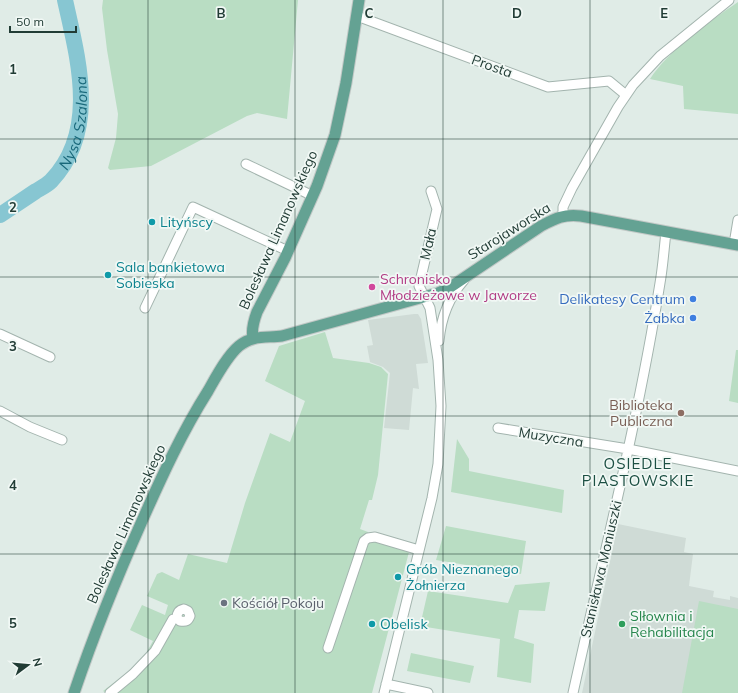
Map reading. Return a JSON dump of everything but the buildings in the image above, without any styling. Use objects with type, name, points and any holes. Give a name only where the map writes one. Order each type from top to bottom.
[{"type":"main road","name":"Bolesława Limanowskiego","points":[[74,693],[112,591],[162,476],[192,416],[226,362],[238,346],[252,338],[254,320],[257,312],[288,251],[312,196],[335,135],[358,16],[359,0]]},
{"type":"main road","points":[[563,216],[581,216],[736,245]]},
{"type":"main road","name":"Starojaworska","points":[[252,338],[282,336],[424,297],[449,288],[533,231],[553,219],[563,216]]},
{"type":"street","name":"Starojaworska","points":[[563,216],[563,207],[572,188],[633,85],[660,56],[729,0]]},
{"type":"street","name":"Prosta","points":[[358,16],[548,87],[609,81],[626,95]]},
{"type":"street","points":[[246,164],[312,196]]},
{"type":"street","name":"Mała","points":[[431,191],[437,209],[419,286],[430,308],[438,360]]},
{"type":"street","points":[[145,308],[193,207],[288,251]]},
{"type":"street","points":[[736,245],[738,220]]},
{"type":"street","name":"Stanisława Moniuszki","points":[[573,693],[628,449],[660,284],[666,232]]},
{"type":"street","points":[[428,693],[385,688],[432,498],[438,464],[441,406],[438,360],[440,330],[444,316],[453,296],[468,275]]},
{"type":"street","points":[[0,334],[50,357]]},
{"type":"street","points":[[0,411],[30,427],[62,440]]},
{"type":"street","name":"Muzyczna","points":[[498,428],[628,449],[738,471]]},
{"type":"street","points":[[328,648],[364,541],[368,538],[375,537],[419,550]]},
{"type":"street","points":[[110,693],[148,660],[173,619],[177,618]]},
{"type":"shaded area","points":[[418,314],[421,319],[428,363],[416,364],[419,389],[413,388],[409,430],[384,428],[390,373],[383,367],[370,362],[367,346],[373,345],[368,320]]},
{"type":"shaded area","points":[[618,524],[686,538],[684,552],[693,554],[689,586],[714,591],[713,597],[730,600],[730,596],[738,598],[738,693],[582,693]]},
{"type":"green space","points":[[103,0],[298,0],[287,119],[257,113],[247,116],[151,166],[110,170],[108,168],[116,138],[118,114],[107,50],[102,8]]},
{"type":"green space","points":[[738,2],[738,114],[684,109],[683,86],[650,79],[658,68],[678,47]]},
{"type":"green space","points":[[325,332],[333,358],[369,363],[381,367],[388,374],[378,475],[372,500],[369,500],[360,529],[368,532],[374,541],[409,552],[372,693],[106,693],[103,691],[141,662],[153,641],[130,630],[142,605],[165,615],[168,605],[147,596],[157,574],[162,572],[179,580],[188,554],[227,563],[245,503],[270,433],[290,442],[305,401],[265,381],[279,346]]},
{"type":"green space","points":[[736,350],[738,350],[738,403],[729,401]]},
{"type":"green space","points":[[457,439],[469,459],[469,471],[564,490],[562,513],[451,492]]},
{"type":"green space","points":[[446,526],[526,541],[521,574],[436,560]]},
{"type":"green space","points":[[550,582],[545,611],[519,610],[514,638],[534,644],[531,683],[497,677],[500,639],[420,626],[428,591],[508,603],[515,585]]},
{"type":"green space","points":[[699,601],[738,609],[738,693],[682,693]]},
{"type":"green space","points":[[411,653],[474,666],[470,683],[407,671]]},
{"type":"waterway","name":"Nysa Szalona","points":[[0,215],[51,181],[66,161],[75,140],[80,117],[81,94],[75,46],[65,0]]},
{"type":"place","name":"Lityńscy","points":[[152,222]]},
{"type":"place","name":"Sala bankietowa Sobieska","points":[[108,275]]},
{"type":"place","name":"Schronisko Młodzieżowe w Jaworze","points":[[372,287]]},
{"type":"place","name":"Delikatesy Centrum","points":[[693,299]]},
{"type":"place","name":"Żabka","points":[[693,318]]},
{"type":"place","name":"Biblioteka Publiczna","points":[[681,413]]},
{"type":"place","name":"Grób Nieznanego Żołnierza","points":[[398,577]]},
{"type":"place","name":"Kościół Pokoju","points":[[224,603]]},
{"type":"place","name":"Obelisk","points":[[372,624]]},
{"type":"place","name":"SIłownia i Rehabilitacja","points":[[622,624]]},
{"type":"district","name":"OSIEDLE PIASTOWSKIE","points":[[638,472]]}]
